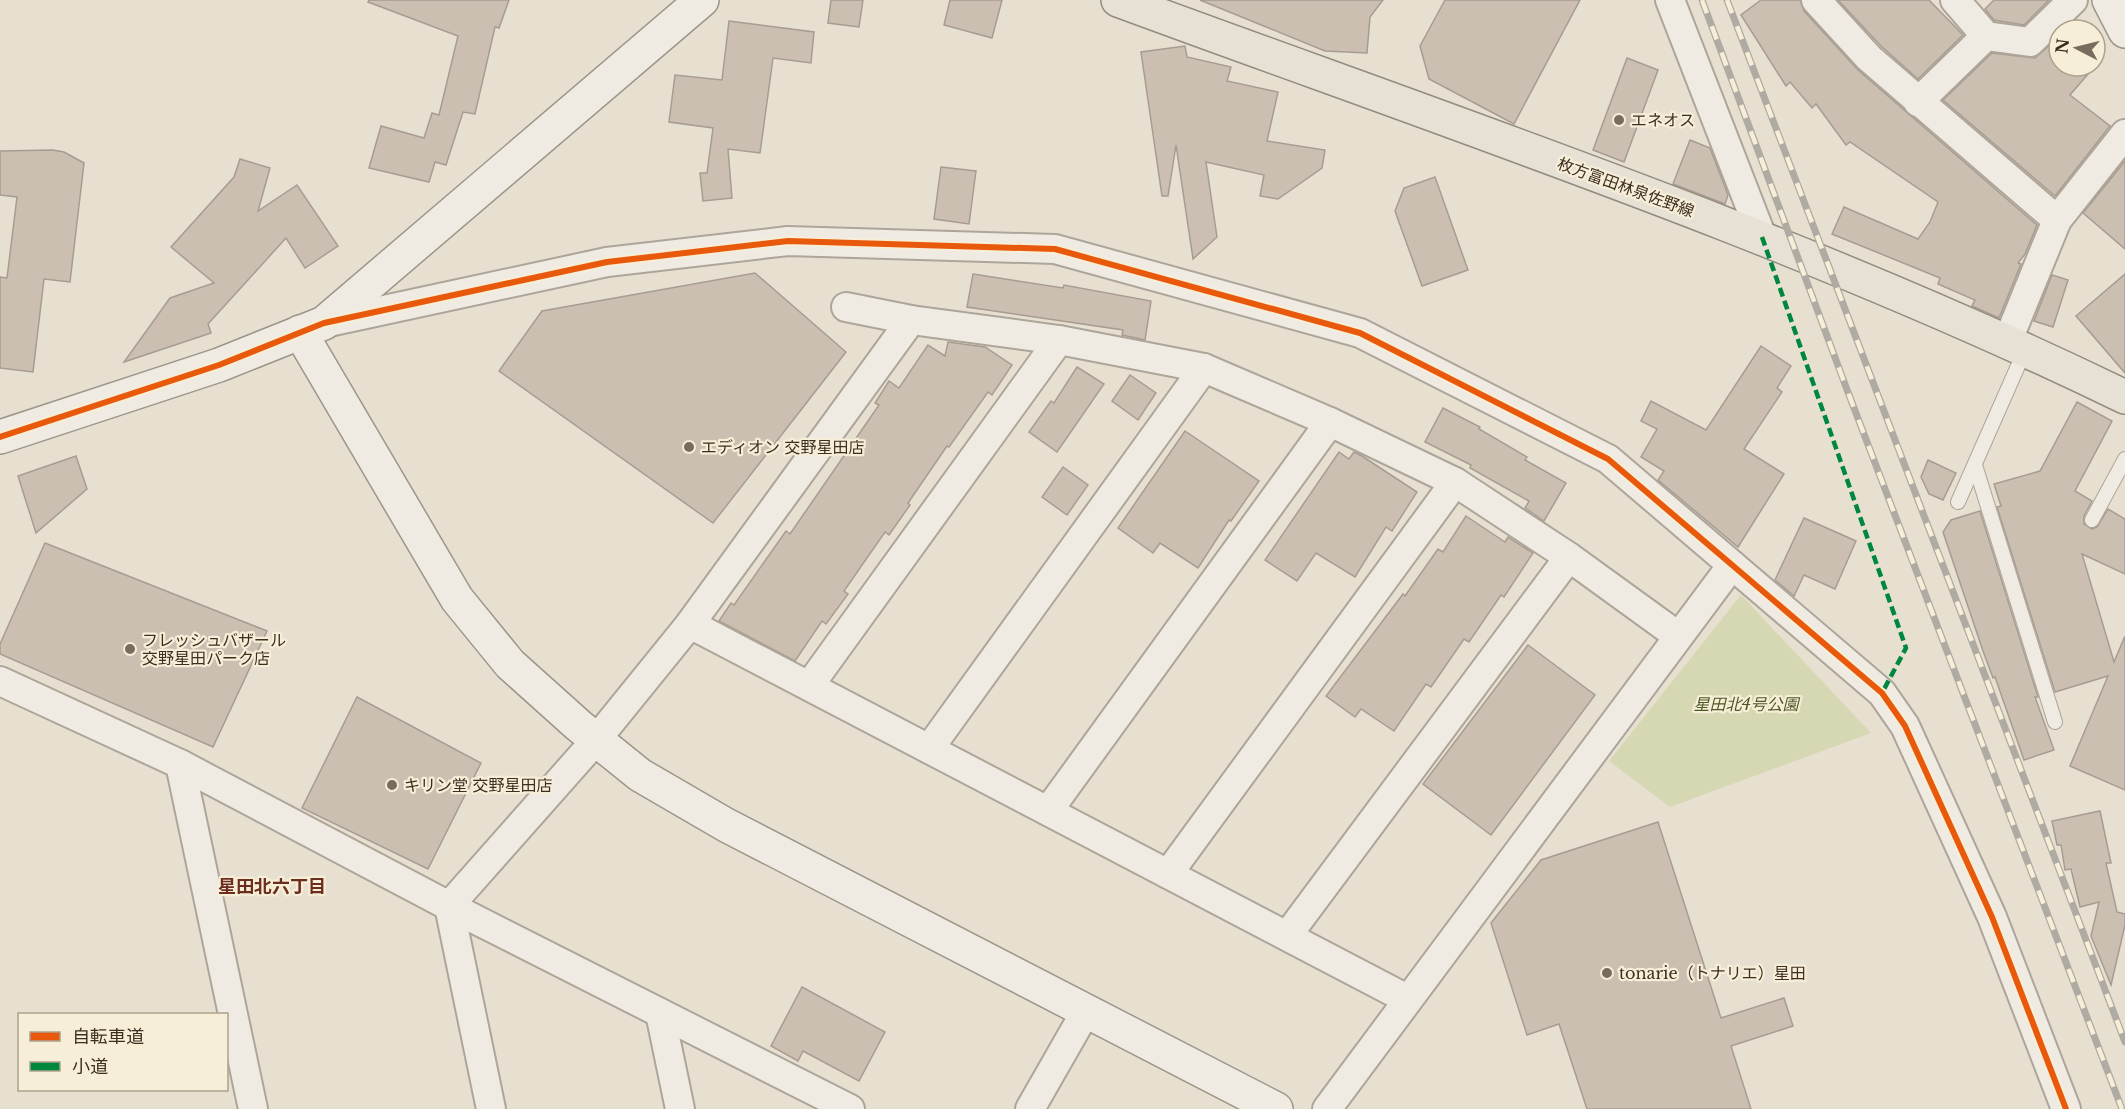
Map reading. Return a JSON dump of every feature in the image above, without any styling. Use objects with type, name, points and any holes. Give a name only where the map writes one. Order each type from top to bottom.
[{"type":"main road","name":"枚方富田林泉佐野線","points":[[1118,0],[1762,237],[2016,344],[2125,397]]},
{"type":"street","points":[[312,328],[702,0]]},
{"type":"street","points":[[1670,0],[1762,237]]},
{"type":"street","points":[[1816,0],[1869,58],[2057,220]]},
{"type":"street","points":[[1955,0],[1986,36],[2030,42],[2073,0]]},
{"type":"street","points":[[2109,0],[2125,31]]},
{"type":"street","points":[[1918,102],[1986,36]]},
{"type":"street","points":[[2016,344],[2057,220],[2125,134]]},
{"type":"street","points":[[0,437],[219,365],[312,328],[607,262],[788,241],[1055,249],[1360,333],[1608,459],[1882,693],[1905,726],[1992,917],[2066,1109]]},
{"type":"street","points":[[846,307],[911,320],[1059,340],[1204,368],[1330,423],[1455,482],[1569,557],[1678,636]]},
{"type":"street","points":[[449,906],[596,740],[690,624],[911,320]]},
{"type":"street","points":[[312,328],[457,599],[510,664],[596,740],[640,775],[726,825],[1276,1109]]},
{"type":"street","points":[[809,686],[1059,340]]},
{"type":"street","points":[[929,749],[1204,368]]},
{"type":"street","points":[[1048,811],[1330,423]]},
{"type":"street","points":[[1168,873],[1455,482]]},
{"type":"street","points":[[1287,936],[1569,557]]},
{"type":"street","points":[[1327,1109],[1732,565]]},
{"type":"street","points":[[690,624],[1407,999]]},
{"type":"street","points":[[0,681],[180,764],[449,906],[850,1109]]},
{"type":"street","points":[[180,764],[253,1109]]},
{"type":"street","points":[[449,906],[491,1109]]},
{"type":"street","points":[[1030,1109],[1086,1011]]},
{"type":"street","points":[[660,1013],[680,1109]]},
{"type":"lane","points":[[1958,502],[1975,465],[2016,344]]},
{"type":"lane","points":[[2092,520],[2125,459]]},
{"type":"lane","points":[[1975,465],[2055,722]]},
{"type":"green space","name":"星田北4号公園","points":[[1741,595],[1871,733],[1670,807],[1609,761]]},
{"type":"building","points":[[369,0],[509,0],[499,28],[495,27],[475,114],[463,112],[446,165],[435,162],[429,182],[369,168],[381,126],[424,138],[432,113],[439,115],[458,36],[368,2]]},
{"type":"building","points":[[831,0],[863,0],[859,27],[828,23]]},
{"type":"building","points":[[950,0],[1002,0],[992,38],[944,25]]},
{"type":"building","points":[[1200,0],[1383,0],[1370,17],[1367,53],[1325,51]]},
{"type":"building","points":[[1445,0],[1580,0],[1514,124],[1429,79],[1420,46]]},
{"type":"building","points":[[1761,0],[1800,0],[1804,11],[1858,70],[2037,225],[2025,254],[2018,263],[2021,264],[1999,318],[1972,306],[1975,300],[1938,284],[1940,278],[1832,234],[1844,207],[1918,239],[1930,222],[1938,202],[1850,142],[1846,145],[1816,104],[1812,108],[1790,82],[1786,86],[1741,15]]},
{"type":"building","points":[[1838,0],[1929,0],[1963,35],[1918,79],[1881,46]]},
{"type":"building","points":[[1994,0],[2049,0],[2024,25],[1994,20],[1985,9]]},
{"type":"building","points":[[729,21],[814,32],[811,63],[773,58],[760,153],[728,149],[732,198],[703,201],[700,173],[707,173],[713,128],[669,122],[675,75],[722,80]]},
{"type":"building","points":[[1185,46],[1187,57],[1231,67],[1227,81],[1278,92],[1267,141],[1325,150],[1322,168],[1278,199],[1260,196],[1264,175],[1206,162],[1217,237],[1193,259],[1176,145],[1168,196],[1162,196],[1141,52]]},
{"type":"building","points":[[2047,48],[2047,78],[2085,78],[2070,95],[2110,126],[2055,196],[1943,100],[1992,53],[2035,58]]},
{"type":"building","points":[[1627,58],[1658,70],[1624,162],[1593,150]]},
{"type":"building","points":[[1690,140],[1710,148],[1728,195],[1725,204],[1673,184]]},
{"type":"building","points":[[53,150],[64,152],[84,163],[70,282],[44,279],[33,372],[0,368],[0,277],[7,278],[17,197],[0,195],[0,151]]},
{"type":"building","points":[[240,159],[270,168],[258,211],[297,185],[338,246],[305,268],[286,238],[208,324],[211,333],[124,362],[170,298],[214,283],[171,247],[234,177]]},
{"type":"building","points":[[2125,161],[2125,249],[2083,213]]},
{"type":"building","points":[[941,167],[976,171],[969,224],[934,219]]},
{"type":"building","points":[[1435,177],[1468,270],[1422,286],[1395,211],[1404,188]]},
{"type":"building","name":"エディオン 交野星田店","points":[[755,273],[846,352],[713,523],[499,371],[542,311]]},
{"type":"building","points":[[973,274],[1063,288],[1064,285],[1151,301],[1145,340],[1122,335],[1123,330],[967,307]]},
{"type":"building","points":[[2125,274],[2125,373],[2076,316]]},
{"type":"building","points":[[2052,275],[2068,280],[2053,327],[2034,321]]},
{"type":"building","points":[[948,342],[985,347],[1012,365],[992,395],[988,392],[949,447],[947,446],[889,535],[885,532],[844,591],[848,594],[826,624],[822,621],[795,661],[719,621],[731,603],[734,605],[786,531],[790,534],[879,405],[875,403],[889,381],[899,388],[928,345],[945,356]]},
{"type":"building","points":[[1761,346],[1791,366],[1777,388],[1782,392],[1744,449],[1784,474],[1738,547],[1658,480],[1664,471],[1641,457],[1657,429],[1641,421],[1651,401],[1706,430]]},
{"type":"building","points":[[1077,367],[1104,384],[1057,452],[1029,432],[1051,401],[1054,403]]},
{"type":"building","points":[[1130,375],[1156,393],[1138,420],[1112,401]]},
{"type":"building","points":[[2077,402],[2112,421],[2075,491],[2092,501],[2084,516],[2084,524],[2092,529],[2097,527],[2108,509],[2125,519],[2125,574],[2082,554],[2114,662],[2125,636],[2125,790],[2070,766],[2108,676],[2055,692],[1997,507],[2001,506],[1994,484],[2040,471]]},
{"type":"building","points":[[1443,408],[1480,427],[1479,429],[1527,457],[1525,460],[1566,483],[1544,521],[1525,508],[1529,501],[1470,468],[1471,465],[1425,442]]},
{"type":"building","points":[[1185,431],[1259,481],[1231,521],[1229,520],[1198,568],[1160,543],[1153,553],[1118,528]]},
{"type":"building","points":[[1339,452],[1349,459],[1354,452],[1362,456],[1417,492],[1392,531],[1386,527],[1355,577],[1316,553],[1297,581],[1265,560]]},
{"type":"building","points":[[76,456],[87,489],[36,533],[18,476]]},
{"type":"building","points":[[1928,460],[1956,473],[1943,500],[1929,494],[1921,477]]},
{"type":"building","points":[[1063,467],[1088,485],[1067,515],[1042,497]]},
{"type":"building","points":[[1980,511],[2038,697],[2035,697],[2054,750],[2024,760],[1995,677],[1993,678],[1983,651],[1943,532],[1951,520]]},
{"type":"building","points":[[1466,516],[1505,542],[1508,537],[1533,553],[1504,597],[1501,595],[1469,642],[1464,639],[1431,687],[1426,684],[1394,731],[1361,709],[1355,717],[1326,696],[1403,594],[1405,596],[1438,549],[1443,552]]},
{"type":"building","points":[[1804,518],[1856,541],[1835,589],[1804,575],[1794,596],[1775,580]]},
{"type":"building","name":"フレッシュバザール 交野星田パーク店","points":[[45,543],[267,631],[213,747],[0,654],[0,644]]},
{"type":"building","points":[[1528,645],[1595,695],[1491,835],[1423,784]]},
{"type":"building","name":"キリン堂 交野星田店","points":[[357,697],[481,763],[428,869],[302,808]]},
{"type":"building","points":[[2100,811],[2111,863],[2106,863],[2117,912],[2125,914],[2125,925],[2111,985],[2091,936],[2099,902],[2080,907],[2071,869],[2065,870],[2061,845],[2057,845],[2052,821]]},
{"type":"building","name":"tonarie（トナリエ）星田","points":[[1658,822],[1721,1018],[1784,998],[1793,1026],[1731,1046],[1751,1109],[1587,1109],[1559,1024],[1527,1035],[1491,923],[1541,860]]},
{"type":"building","points":[[802,987],[885,1032],[859,1081],[803,1051],[798,1061],[771,1046]]},
{"type":"railway","points":[[1702,0],[1846,387],[2122,1109]]},
{"type":"railway","points":[[1727,0],[2125,1042]]},
{"type":"marked path","points":[[1762,237],[1906,648],[1882,693]]},
{"type":"cycle path","points":[[0,437],[219,365],[324,323],[607,262],[788,241],[1055,249],[1360,333],[1608,459],[1882,693],[1905,726],[1992,917],[2066,1109]]},
{"type":"place","name":"エネオス","points":[[1619,120]]},
{"type":"place","name":"エディオン 交野星田店","points":[[689,447]]},
{"type":"place","name":"フレッシュバザール 交野星田パーク店","points":[[130,649]]},
{"type":"place","name":"キリン堂 交野星田店","points":[[392,785]]},
{"type":"place","name":"tonarie（トナリエ）星田","points":[[1607,973]]},
{"type":"district","name":"星田北六丁目","points":[[272,887]]}]
